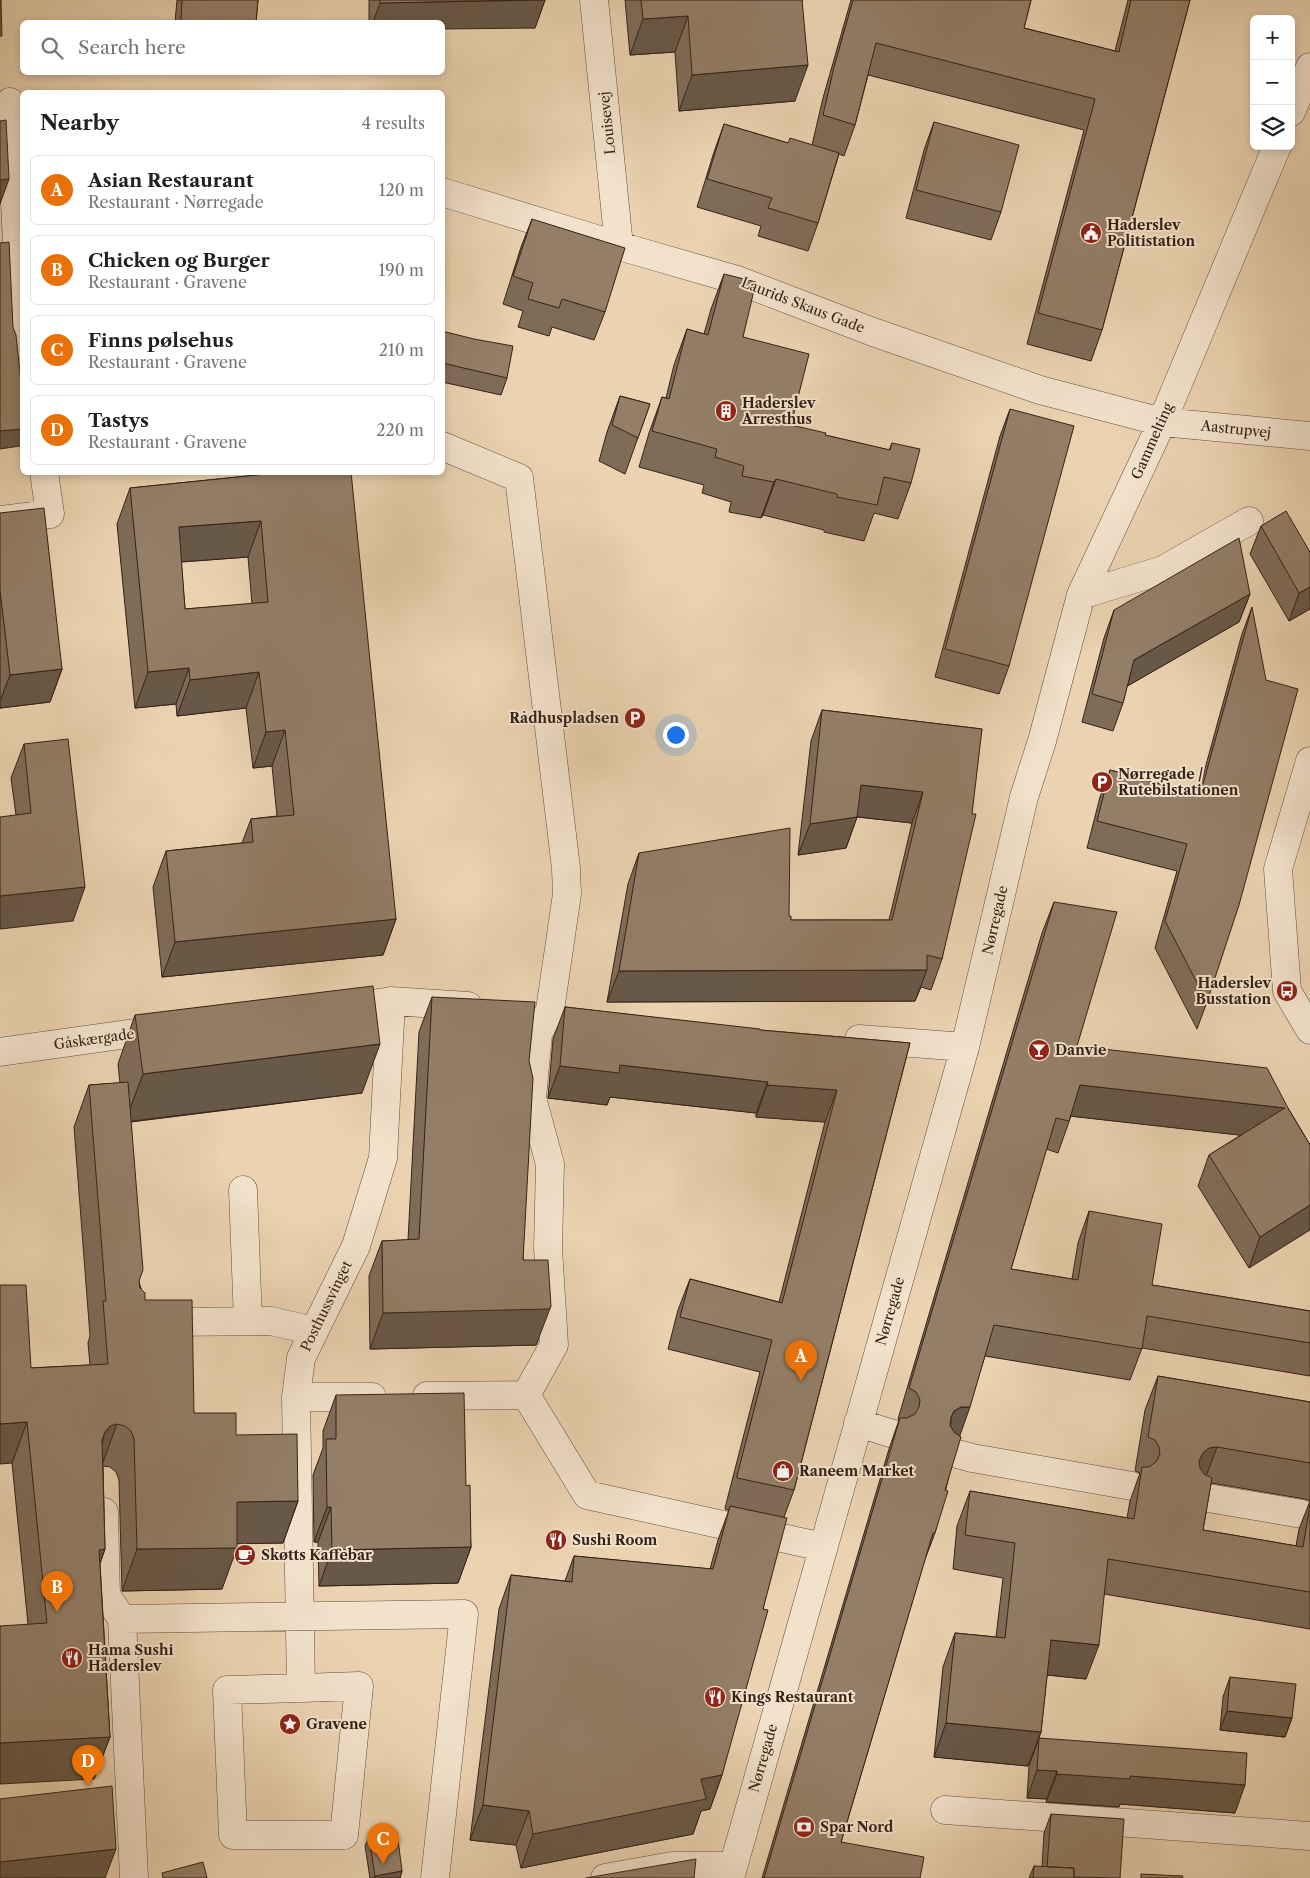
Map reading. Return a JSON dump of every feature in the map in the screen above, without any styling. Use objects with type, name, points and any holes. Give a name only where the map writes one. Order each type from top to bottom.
[{"type":"street","name":"Louisevej","points":[[594,0],[619,246]]},
{"type":"street","points":[[1294,105],[1310,67]]},
{"type":"street","points":[[11,102],[20,300]]},
{"type":"street","name":"Gammelting","points":[[1042,741],[1081,595],[1162,422],[1275,150]]},
{"type":"street","name":"Laurids Skaus Gade","points":[[445,193],[737,280],[873,332],[1040,390],[1162,422]]},
{"type":"street","name":"Aastrupvej","points":[[1162,422],[1310,436]]},
{"type":"street","points":[[445,447],[519,478],[567,894],[560,1011],[538,1034],[532,1098],[550,1164],[548,1248],[554,1345],[526,1395]]},
{"type":"street","points":[[0,520],[50,514],[44,475]]},
{"type":"street","points":[[1081,595],[1163,570],[1249,521]]},
{"type":"street","name":"Nørregade","points":[[731,1872],[965,1047],[1024,797],[1042,741]]},
{"type":"street","points":[[1310,761],[1278,869],[1287,991],[1310,1030]]},
{"type":"street","points":[[353,1006],[391,1002],[490,1007]]},
{"type":"street","name":"Posthussvinget","points":[[301,1688],[296,1397],[301,1358],[356,1246],[383,1158],[391,1002]]},
{"type":"street","points":[[520,1008],[560,1011]]},
{"type":"street","name":"Gåskærgade","points":[[0,1052],[189,1026]]},
{"type":"street","points":[[837,1037],[965,1047]]},
{"type":"street","points":[[243,1190],[248,1321]]},
{"type":"street","points":[[138,1322],[271,1321],[314,1331]]},
{"type":"street","points":[[296,1397],[526,1395]]},
{"type":"street","points":[[526,1395],[587,1495],[823,1547]]},
{"type":"street","points":[[858,1423],[893,1434]]},
{"type":"street","points":[[954,1453],[972,1458],[1132,1486]]},
{"type":"street","points":[[104,1491],[106,1595],[122,1620],[134,1878]]},
{"type":"street","points":[[1202,1497],[1302,1514]]},
{"type":"street","points":[[122,1620],[464,1614],[435,1878]]},
{"type":"street","points":[[359,1686],[344,1835],[233,1835],[227,1690],[301,1688],[359,1686]]},
{"type":"street","points":[[945,1810],[1310,1836]]},
{"type":"street","points":[[605,1878],[672,1866],[731,1872]]},
{"type":"building","points":[[1,0],[2,36],[0,36]]},
{"type":"building","points":[[182,0],[258,0],[256,20],[181,20]]},
{"type":"building","points":[[380,0],[528,0],[380,3]]},
{"type":"building","points":[[641,0],[802,0],[808,65],[692,75],[688,16],[643,19]]},
{"type":"building","points":[[853,0],[1031,0],[1024,28],[1119,52],[1131,0],[1190,0],[1102,330],[1038,313],[1095,99],[876,43],[855,125],[823,115]]},
{"type":"building","points":[[6,120],[9,179],[0,180],[0,121]]},
{"type":"building","points":[[934,122],[1019,145],[1001,212],[916,190]]},
{"type":"building","points":[[724,124],[788,143],[790,138],[839,153],[818,223],[768,208],[772,198],[707,179]]},
{"type":"building","points":[[532,219],[625,248],[605,312],[562,299],[559,308],[528,299],[533,283],[513,276]]},
{"type":"building","points":[[9,242],[13,327],[16,335],[20,372],[20,429],[0,431],[0,243]]},
{"type":"building","points":[[724,274],[756,282],[743,337],[809,354],[791,425],[890,450],[892,443],[920,449],[911,483],[884,477],[877,505],[837,497],[837,494],[776,479],[774,482],[742,476],[744,466],[715,457],[717,449],[652,431],[662,397],[669,399],[687,329],[708,335]]},
{"type":"building","points":[[445,332],[513,346],[507,378],[445,364]]},
{"type":"building","points":[[620,396],[650,404],[638,438],[612,425]]},
{"type":"building","points":[[1010,409],[1074,426],[1009,666],[945,649]]},
{"type":"building","points":[[258,475],[351,475],[396,919],[175,942],[166,851],[253,842],[251,819],[294,815],[285,730],[266,732],[259,672],[190,680],[189,668],[148,672],[130,488]],"holes":[[[261,521],[268,602],[185,609],[179,527]]]},
{"type":"building","points":[[44,508],[62,669],[10,675],[0,590],[0,513]]},
{"type":"building","points":[[1286,511],[1310,552],[1310,587],[1299,593],[1261,526]]},
{"type":"building","points":[[1239,538],[1250,594],[1134,660],[1123,703],[1092,694],[1114,610]]},
{"type":"building","points":[[1252,607],[1266,680],[1298,689],[1239,905],[1207,1002],[1165,921],[1187,844],[1097,821],[1110,770],[1200,795]]},
{"type":"building","points":[[822,710],[982,729],[972,814],[976,814],[942,959],[927,955],[927,970],[619,971],[639,853],[790,828],[789,916],[791,916],[791,920],[892,920],[923,792],[861,785],[857,817],[810,824]]},
{"type":"building","points":[[68,739],[85,887],[0,896],[0,817],[31,813],[24,744]]},
{"type":"building","points":[[1054,902],[1117,912],[1077,1046],[1267,1068],[1310,1145],[1310,1205],[1260,1237],[1209,1155],[1285,1108],[1080,1085],[1069,1121],[1056,1118],[1011,1269],[1078,1280],[1089,1211],[1162,1224],[1152,1285],[1310,1311],[1310,1343],[1147,1316],[1142,1349],[994,1325],[970,1407],[961,1407],[954,1411],[951,1417],[950,1426],[961,1437],[945,1490],[948,1491],[935,1533],[933,1533],[841,1842],[924,1857],[920,1878],[764,1878],[900,1418],[907,1418],[915,1414],[919,1407],[920,1400],[916,1392],[909,1388]]},
{"type":"building","points":[[373,986],[380,1044],[143,1074],[135,1015]]},
{"type":"building","points":[[432,997],[535,1002],[529,1061],[533,1078],[523,1260],[548,1260],[551,1306],[549,1309],[383,1313],[382,1241],[419,1239]]},
{"type":"building","points":[[565,1007],[760,1030],[910,1043],[794,1490],[737,1478],[772,1340],[680,1317],[690,1279],[782,1303],[837,1090],[767,1085],[768,1082],[620,1065],[619,1073],[560,1066]]},
{"type":"building","points":[[128,1082],[143,1270],[139,1281],[140,1288],[145,1293],[145,1300],[192,1300],[194,1413],[236,1413],[236,1435],[297,1434],[298,1501],[237,1502],[237,1548],[137,1549],[134,1439],[131,1431],[125,1426],[117,1424],[110,1426],[102,1440],[105,1549],[99,1550],[110,1737],[0,1743],[0,1626],[47,1623],[27,1422],[0,1424],[0,1285],[26,1285],[31,1368],[108,1364],[103,1301],[106,1301],[89,1085]]},
{"type":"building","points":[[1158,1376],[1310,1402],[1310,1463],[1217,1447],[1209,1448],[1203,1453],[1199,1461],[1200,1468],[1204,1474],[1212,1478],[1203,1530],[1303,1547],[1310,1505],[1310,1592],[1108,1559],[1099,1645],[1051,1640],[1041,1732],[946,1723],[955,1633],[1005,1638],[1015,1543],[965,1535],[970,1491],[1134,1519],[1142,1467],[1149,1467],[1156,1462],[1160,1454],[1155,1440],[1148,1437]]},
{"type":"building","points":[[464,1393],[466,1486],[470,1485],[471,1547],[332,1550],[331,1507],[327,1507],[326,1439],[336,1439],[336,1395]]},
{"type":"building","points":[[730,1506],[787,1518],[763,1609],[768,1610],[722,1775],[701,1779],[706,1799],[533,1834],[529,1811],[483,1805],[511,1575],[572,1582],[574,1556],[713,1569]]},
{"type":"building","points":[[1230,1677],[1296,1684],[1292,1718],[1227,1711]]},
{"type":"building","points":[[1039,1738],[1247,1753],[1245,1785],[1130,1776],[1130,1779],[1057,1774],[1057,1771],[1037,1770]]},
{"type":"building","points":[[112,1786],[116,1849],[0,1862],[0,1799]]},
{"type":"building","points":[[1051,1814],[1124,1819],[1120,1878],[1074,1877],[1074,1868],[1047,1867]]},
{"type":"building","points":[[397,1832],[402,1871],[375,1876],[369,1837]]},
{"type":"building","points":[[696,1859],[694,1878],[586,1878]]},
{"type":"building","points":[[203,1862],[207,1878],[163,1878],[162,1873]]},
{"type":"building","points":[[1034,1866],[1074,1868],[1074,1878],[1033,1878]]},
{"type":"building","points":[[1141,1874],[1183,1876],[1182,1878],[1141,1878]]},
{"type":"place","name":"Haderslev Politistation","points":[[1091,233]]},
{"type":"place","name":"Haderslev Arresthus","points":[[726,411]]},
{"type":"place","name":"Rådhuspladsen","points":[[635,718]]},
{"type":"place","name":"Nørregade / Rutebilstationen","points":[[1102,782]]},
{"type":"place","name":"Haderslev Busstation","points":[[1287,991]]},
{"type":"place","name":"Danvie","points":[[1039,1050]]},
{"type":"place","name":"Asian Restaurant","points":[[801,1381]]},
{"type":"place","name":"Raneem Market","points":[[783,1471]]},
{"type":"place","name":"Sushi Room","points":[[556,1540]]},
{"type":"place","name":"Skøtts Kaffebar","points":[[245,1555]]},
{"type":"place","name":"Chicken og Burger","points":[[57,1612]]},
{"type":"place","name":"Hama Sushi Haderslev","points":[[72,1658]]},
{"type":"place","name":"Kings Restaurant","points":[[715,1697]]},
{"type":"place","name":"Gravene","points":[[290,1724]]},
{"type":"place","name":"Tastys","points":[[88,1786]]},
{"type":"place","name":"Spar Nord","points":[[804,1827]]},
{"type":"place","name":"Finns pølsehus","points":[[383,1864]]}]
